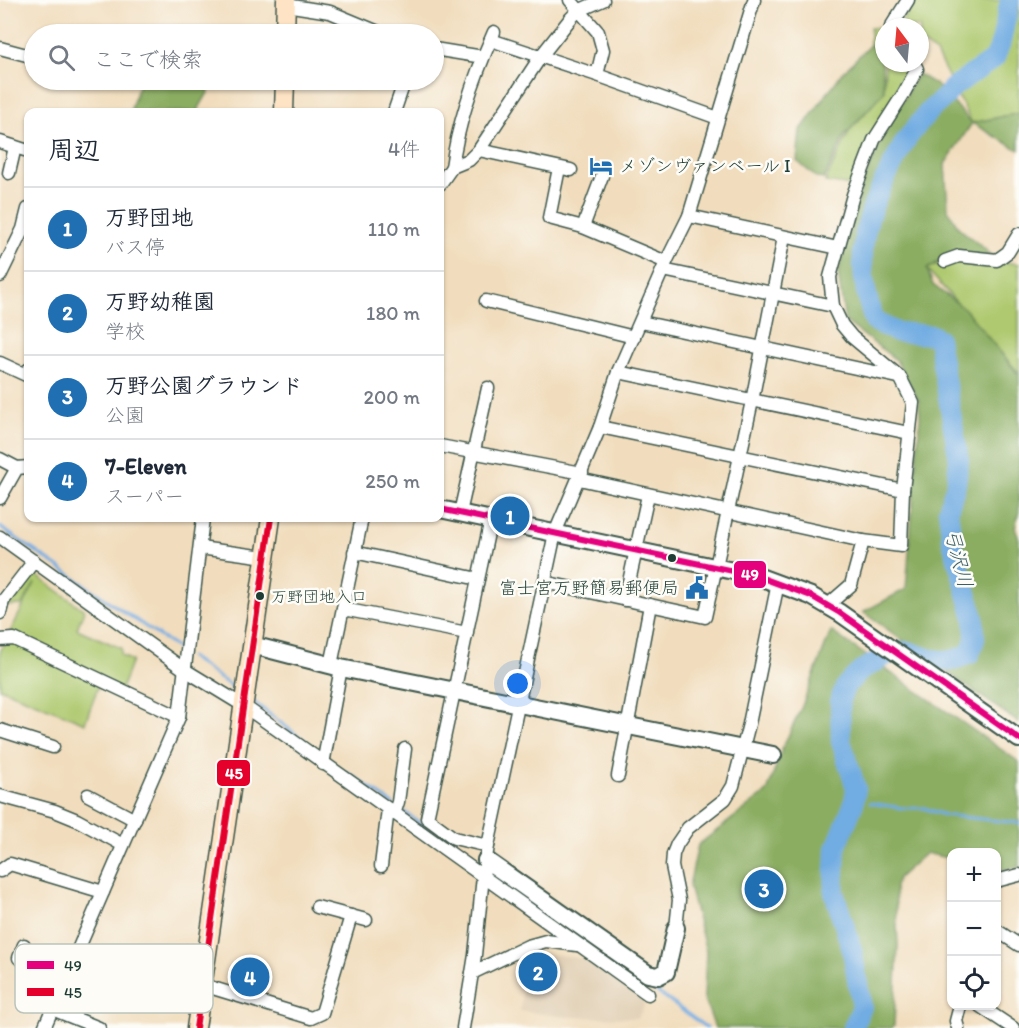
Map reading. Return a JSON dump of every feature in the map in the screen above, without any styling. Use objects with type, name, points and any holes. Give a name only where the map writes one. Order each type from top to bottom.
[{"type":"main road","points":[[285,24],[286,2]]},
{"type":"main road","points":[[284,108],[285,90]]},
{"type":"main road","points":[[209,944],[270,522]]},
{"type":"main road","points":[[196,1028],[199,1013]]},
{"type":"street","points":[[570,0],[598,32],[603,50],[597,75]]},
{"type":"street","points":[[452,167],[469,160],[479,150],[542,56],[578,11],[603,0]]},
{"type":"street","points":[[463,1028],[479,929],[485,860],[555,533],[600,428],[618,372],[689,216],[754,0]]},
{"type":"street","points":[[897,18],[908,0]]},
{"type":"street","points":[[286,2],[330,12],[359,24]]},
{"type":"street","points":[[444,178],[452,167],[456,139],[492,36],[718,118]]},
{"type":"street","points":[[0,48],[24,54]]},
{"type":"street","points":[[444,51],[483,57]]},
{"type":"street","points":[[444,447],[581,476],[648,495],[862,541],[901,546],[903,490],[913,403],[900,377],[852,337],[842,325],[833,306],[830,277],[853,195],[874,140],[915,72]]},
{"type":"street","points":[[395,108],[402,90]]},
{"type":"street","points":[[0,142],[24,150]]},
{"type":"street","points":[[9,173],[15,147]]},
{"type":"street","points":[[479,150],[565,169],[549,218],[583,227],[665,266],[774,294],[833,306]]},
{"type":"street","points":[[583,227],[602,176]]},
{"type":"street","points":[[689,216],[838,248]]},
{"type":"street","points":[[0,276],[24,225]]},
{"type":"street","points":[[945,261],[959,256],[997,260],[1008,252],[1019,234]]},
{"type":"street","points":[[544,582],[705,617],[752,401],[784,237]]},
{"type":"street","points":[[15,246],[24,249]]},
{"type":"street","points":[[486,301],[634,337]]},
{"type":"street","points":[[641,322],[900,377]]},
{"type":"street","points":[[0,363],[24,374]]},
{"type":"street","points":[[618,372],[909,433]]},
{"type":"street","points":[[460,513],[488,388]]},
{"type":"street","points":[[600,428],[903,490]]},
{"type":"street","points":[[0,459],[23,468],[0,498]]},
{"type":"street","points":[[625,600],[648,495]]},
{"type":"street","points":[[444,510],[757,576],[778,583],[834,609],[1019,739]]},
{"type":"street","points":[[491,519],[427,818],[485,860],[584,939],[648,994]]},
{"type":"street","points":[[80,944],[179,717],[203,522]]},
{"type":"street","points":[[323,764],[343,609],[361,522]]},
{"type":"street","points":[[0,537],[185,670],[245,699],[323,764],[393,808],[485,860]]},
{"type":"street","points":[[834,609],[851,585],[862,541]]},
{"type":"street","points":[[200,548],[265,557]]},
{"type":"street","points":[[354,552],[478,579]]},
{"type":"street","points":[[1,604],[34,561]]},
{"type":"street","points":[[472,973],[528,946],[584,939],[648,974],[658,976],[666,972],[676,927],[679,900],[672,866],[677,844],[688,828],[725,799],[733,786],[778,583]]},
{"type":"street","points":[[618,776],[650,605]]},
{"type":"street","points":[[343,609],[467,633]]},
{"type":"street","points":[[0,640],[14,639],[179,717]]},
{"type":"street","points":[[252,645],[336,666],[773,754]]},
{"type":"street","points":[[0,730],[53,747]]},
{"type":"street","points":[[381,866],[405,749]]},
{"type":"street","points":[[88,795],[135,820]]},
{"type":"street","points":[[0,796],[66,816],[123,845]]},
{"type":"street","points":[[0,871],[10,864],[103,892]]},
{"type":"street","points":[[1001,880],[1019,875]]},
{"type":"street","points":[[317,907],[366,920]]},
{"type":"street","points":[[213,996],[311,1018],[322,1013],[351,916]]},
{"type":"street","points":[[1001,933],[1019,945]]},
{"type":"street","points":[[958,1028],[956,1021],[959,1010]]},
{"type":"street","points":[[987,1010],[1013,1028]]},
{"type":"street","points":[[44,1028],[50,1013]]},
{"type":"street","points":[[64,1013],[99,1028]]},
{"type":"shaded area","points":[[528,950],[590,960],[647,999],[638,1018],[567,1017],[520,1011]]},
{"type":"green space","points":[[916,0],[1019,0],[1019,113],[972,123],[936,53],[929,48],[929,18],[904,18]]},
{"type":"green space","points":[[870,28],[875,28],[875,48],[870,45]]},
{"type":"green space","points":[[870,45],[875,48],[875,72],[883,72],[884,92],[845,135],[824,179],[817,178],[797,161],[800,131],[842,73]]},
{"type":"green space","points":[[885,72],[912,72],[852,186],[825,182],[850,130],[884,92]]},
{"type":"green space","points":[[918,74],[938,86],[972,123],[945,164],[948,210],[959,228],[992,255],[945,258],[927,269],[933,285],[965,309],[1019,375],[1019,511],[1015,528],[1019,539],[1019,723],[863,612],[906,589],[920,417],[919,401],[896,360],[845,321],[838,273],[863,183],[886,130]]},
{"type":"green space","points":[[137,90],[209,91],[199,108],[131,108]]},
{"type":"green space","points":[[1019,113],[1019,150],[972,123]]},
{"type":"green space","points":[[959,256],[1019,264],[1019,373],[927,269]]},
{"type":"green space","points":[[28,569],[84,610],[77,629],[121,648],[121,655],[132,661],[120,692],[98,687],[85,723],[0,688],[0,652],[35,583],[22,605],[5,606]]},
{"type":"green space","points":[[831,631],[1019,762],[1019,867],[1001,869],[1001,848],[947,848],[947,858],[926,853],[898,878],[895,886],[898,945],[892,1028],[715,1028],[704,998],[706,951],[689,886],[698,845],[767,792],[783,747],[802,706]]},
{"type":"waterway","name":"弓沢川","points":[[853,1028],[862,1007],[852,950],[834,892],[836,848],[854,803],[856,788],[841,741],[840,700],[846,685],[863,669],[891,653],[908,651],[930,659],[950,661],[970,654],[975,639],[974,618],[952,541],[948,510],[956,484],[959,460],[938,339],[932,335],[896,332],[874,321],[864,280],[864,243],[873,206],[906,140],[929,111],[945,98],[952,88],[995,58],[1001,42],[1010,0]]},
{"type":"waterway","points":[[0,527],[184,653]]},
{"type":"waterway","points":[[190,657],[238,691]]},
{"type":"waterway","points":[[251,700],[315,749]]},
{"type":"waterway","points":[[347,772],[393,804]]},
{"type":"waterway","points":[[870,803],[902,808],[924,808],[944,815],[1019,823]]},
{"type":"waterway","points":[[399,808],[476,864]]},
{"type":"waterway","points":[[488,872],[578,936]]},
{"type":"waterway","points":[[593,946],[707,1028]]},
{"type":"transit line","name":"49","points":[[444,510],[757,576],[811,596],[840,613],[1019,739]]},
{"type":"transit line","name":"45","points":[[208,944],[270,522]]},
{"type":"transit line","name":"45","points":[[196,1028],[198,1013]]},
{"type":"place","name":"メゾンヴァンベール I","points":[[601,166]]},
{"type":"place","name":"万野団地","points":[[510,516]]},
{"type":"place","name":"富士宮万野簡易郵便局","points":[[697,588]]},
{"type":"place","name":"万野団地入口","points":[[260,596]]},
{"type":"place","name":"万野公園グラウンド","points":[[764,889]]},
{"type":"place","name":"万野幼稚園","points":[[538,972]]},
{"type":"place","name":"7-Eleven","points":[[250,977]]}]
